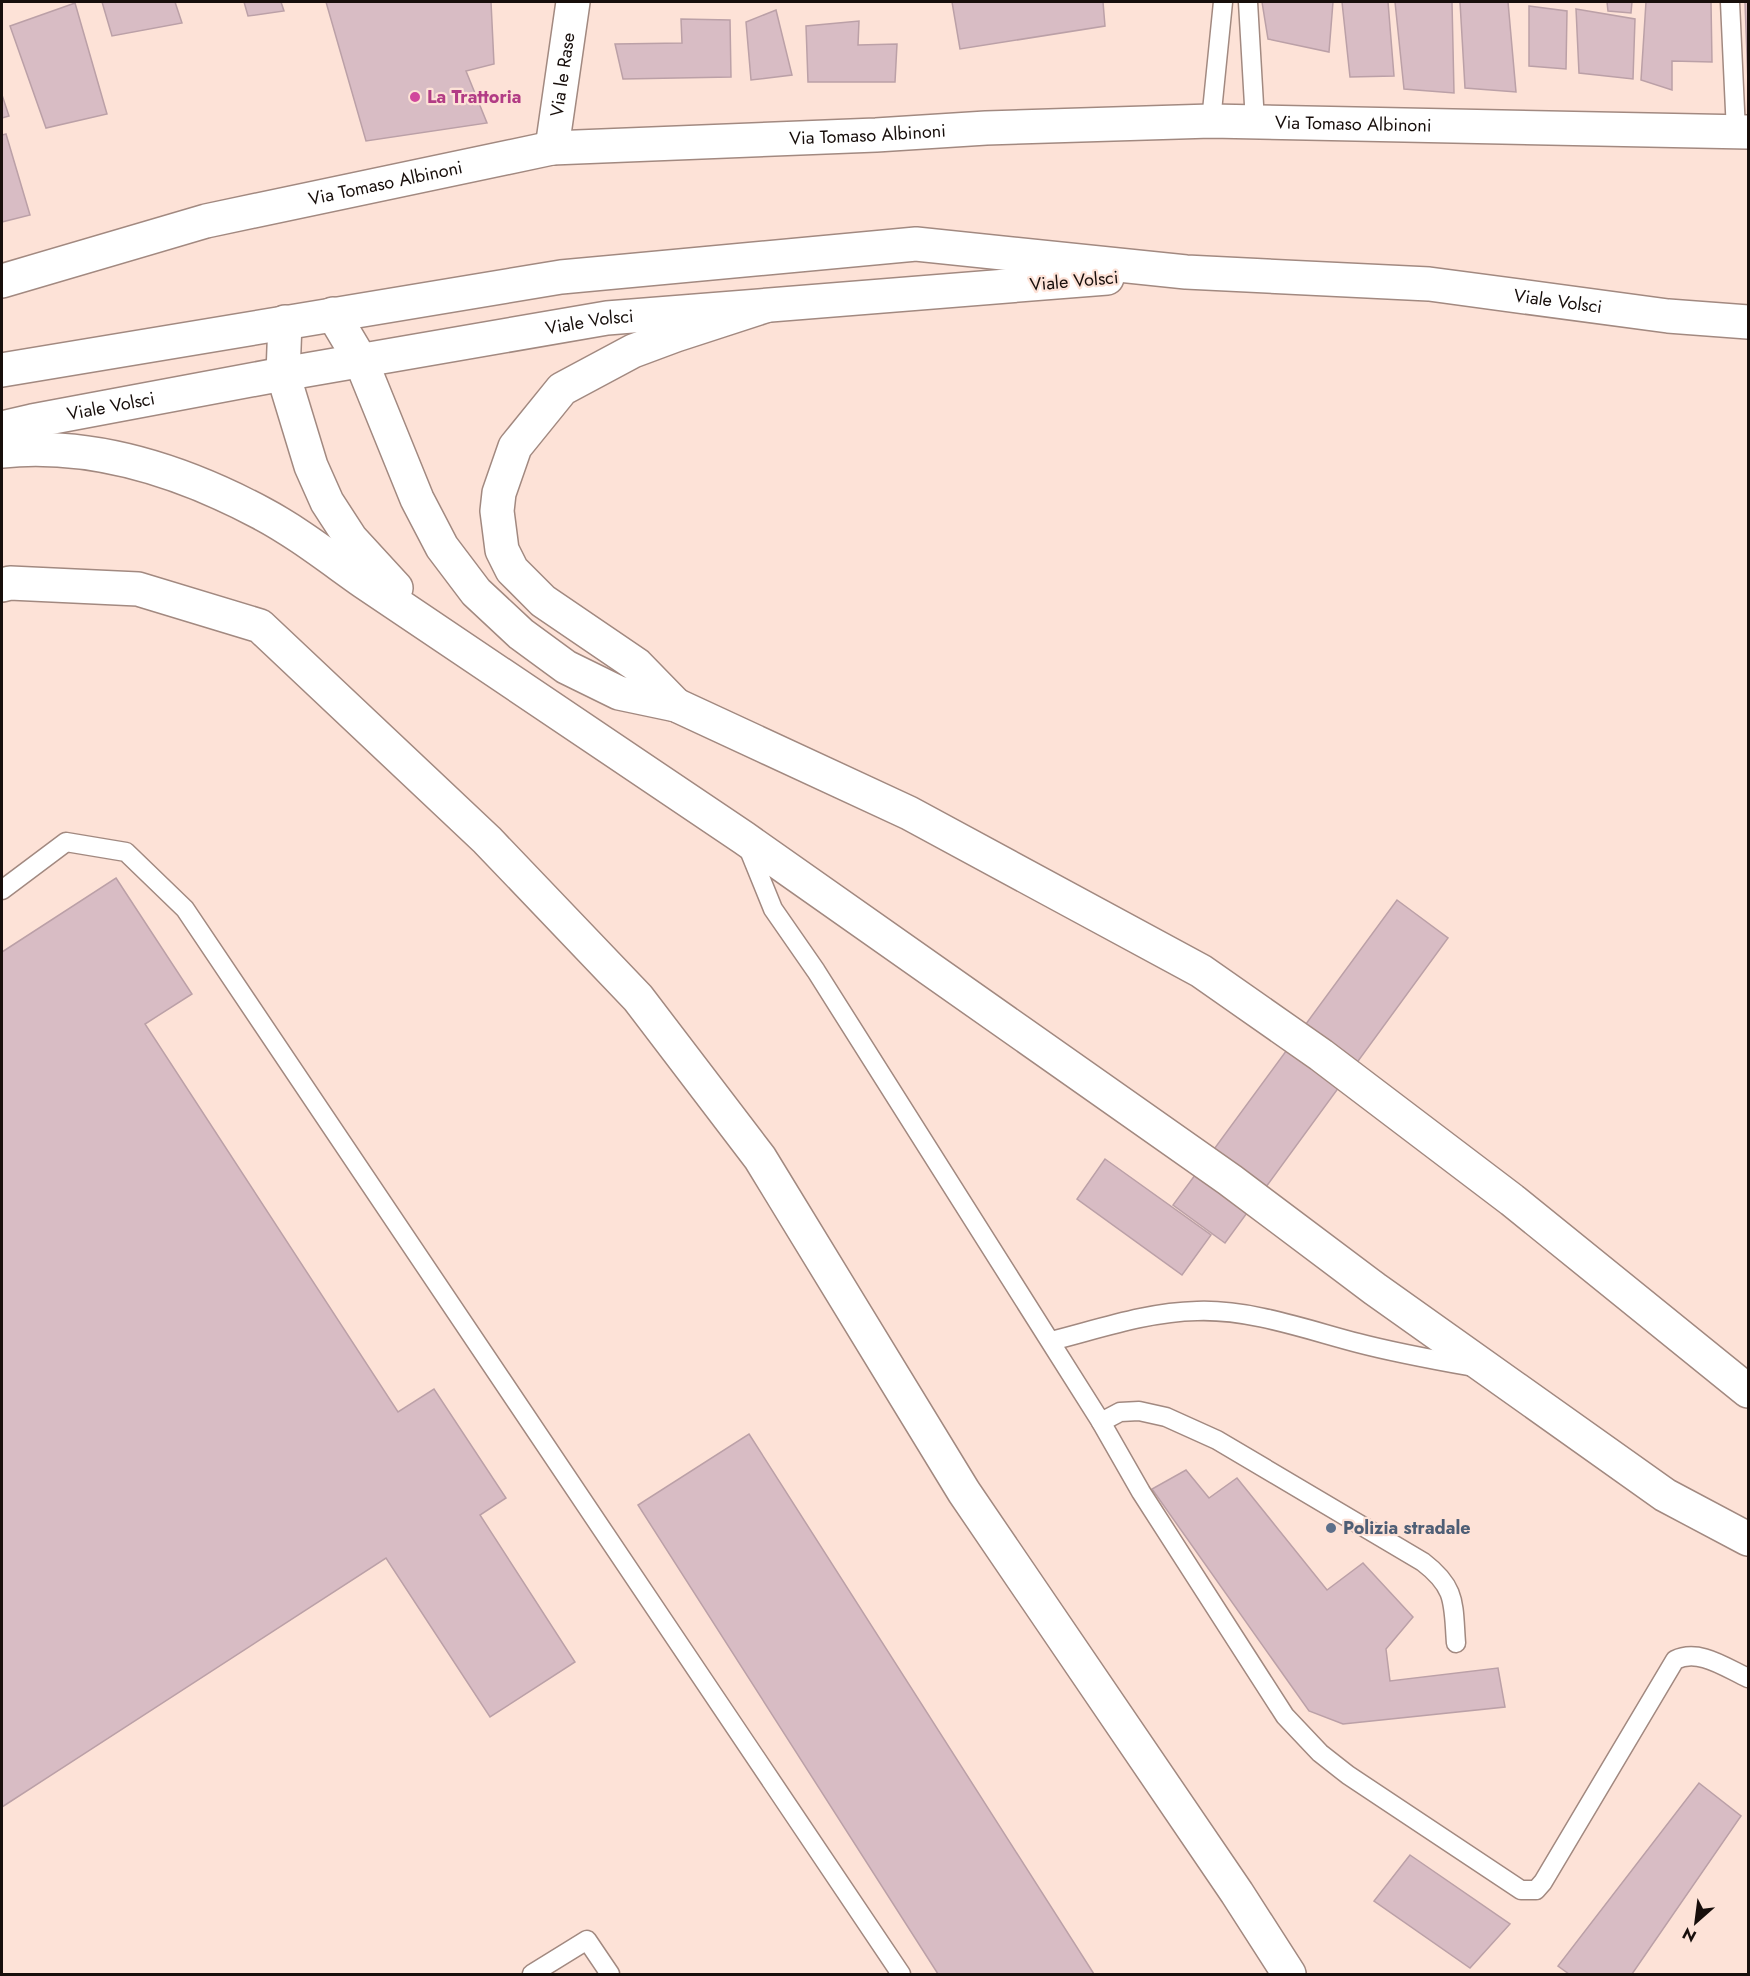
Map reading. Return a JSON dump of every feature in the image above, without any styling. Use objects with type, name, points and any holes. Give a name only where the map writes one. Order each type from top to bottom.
[{"type":"main road","name":"Via le Rase","points":[[552,148],[573,2]]},
{"type":"main road","name":"Via Tomaso Albinoni","points":[[2,281],[206,221],[552,148],[876,135],[986,128],[1211,121],[1742,132]]},
{"type":"main road","name":"Viale Volsci","points":[[2,370],[561,277],[916,244],[1186,272],[1429,284],[1668,315],[1749,322]]},
{"type":"main road","name":"Viale Volsci","points":[[2,429],[32,421],[283,374],[607,318],[1186,272]]},
{"type":"main road","points":[[676,705],[637,665],[543,601],[512,570],[502,550],[497,511],[499,493],[515,447],[562,389],[633,351],[765,306]]},
{"type":"main road","points":[[333,314],[361,361],[417,499],[442,547],[476,592],[521,634],[566,667],[619,693],[676,705],[909,813],[1201,971],[1321,1055],[1512,1200],[1749,1391]]},
{"type":"main road","points":[[285,322],[283,374],[305,447],[327,502],[351,539],[441,634]]},
{"type":"main road","points":[[2,451],[51,450],[101,456],[151,466],[199,483],[262,513],[744,838],[1230,1180],[1375,1289],[1665,1495],[1749,1539]]},
{"type":"main road","points":[[2,585],[10,583],[138,589],[260,626],[488,840],[638,998],[760,1158],[964,1492],[1237,1893],[1289,1974]]},
{"type":"lane","points":[[1211,121],[1223,2]]},
{"type":"lane","points":[[1248,2],[1255,122]]},
{"type":"lane","points":[[1730,2],[1742,132]]},
{"type":"lane","points":[[744,838],[773,909],[816,971],[1051,1341],[1141,1492],[1285,1716],[1320,1753],[1348,1775],[1521,1890],[1536,1890],[1543,1882],[1675,1660],[1686,1655],[1703,1657],[1749,1678]]},
{"type":"lane","points":[[2,890],[66,842],[126,852],[185,909],[901,1974]]},
{"type":"lane","points":[[1051,1341],[1163,1312],[1200,1310],[1234,1313],[1274,1321],[1403,1354],[1490,1370]]},
{"type":"lane","points":[[1101,1422],[1120,1412],[1139,1411],[1166,1417],[1217,1440],[1423,1562],[1439,1574],[1449,1589],[1456,1643]]},
{"type":"lane","points":[[532,1974],[587,1940],[610,1974]]},
{"type":"building","points":[[102,2],[175,2],[182,23],[112,36]]},
{"type":"building","points":[[244,2],[281,2],[284,11],[248,16]]},
{"type":"building","name":"La Trattoria","points":[[326,2],[491,2],[494,64],[466,71],[487,123],[366,141]]},
{"type":"building","points":[[952,2],[1103,2],[1105,26],[960,49]]},
{"type":"building","points":[[1262,2],[1333,2],[1329,52],[1268,39]]},
{"type":"building","points":[[1342,2],[1388,2],[1394,76],[1350,77]]},
{"type":"building","points":[[1395,2],[1452,2],[1454,93],[1404,89]]},
{"type":"building","points":[[1460,2],[1508,2],[1516,92],[1465,88]]},
{"type":"building","points":[[1607,2],[1632,2],[1631,13],[1608,11]]},
{"type":"building","points":[[1646,2],[1711,2],[1712,62],[1672,61],[1672,90],[1641,80]]},
{"type":"building","points":[[1745,2],[1748,2],[1748,83]]},
{"type":"building","points":[[75,3],[107,114],[46,128],[10,26]]},
{"type":"building","points":[[1529,6],[1567,11],[1566,69],[1529,66]]},
{"type":"building","points":[[1576,9],[1635,19],[1633,79],[1579,73]]},
{"type":"building","points":[[776,10],[792,75],[751,80],[746,22]]},
{"type":"building","points":[[681,19],[730,20],[731,77],[623,79],[615,44],[682,43]]},
{"type":"building","points":[[859,21],[858,45],[897,44],[895,82],[808,82],[806,26]]},
{"type":"building","points":[[2,95],[9,116],[2,118]]},
{"type":"building","points":[[6,134],[30,215],[2,222],[2,135]]},
{"type":"building","points":[[116,878],[192,994],[145,1024],[398,1412],[434,1389],[506,1498],[480,1515],[575,1662],[490,1717],[386,1558],[2,1807],[2,952]]},
{"type":"building","points":[[1397,900],[1448,938],[1225,1243],[1173,1205]]},
{"type":"building","points":[[1105,1159],[1211,1235],[1182,1275],[1077,1199]]},
{"type":"building","points":[[749,1434],[1094,1974],[938,1974],[638,1505]]},
{"type":"building","points":[[1186,1470],[1209,1498],[1237,1478],[1327,1590],[1363,1563],[1413,1617],[1386,1649],[1390,1681],[1498,1668],[1505,1707],[1343,1724],[1309,1711],[1152,1489]]},
{"type":"building","points":[[1699,1783],[1741,1816],[1632,1974],[1569,1974],[1558,1966]]},
{"type":"building","points":[[1410,1855],[1510,1924],[1470,1968],[1374,1901]]},
{"type":"place","name":"La Trattoria","points":[[415,97]]},
{"type":"place","name":"Polizia stradale","points":[[1331,1528]]}]
